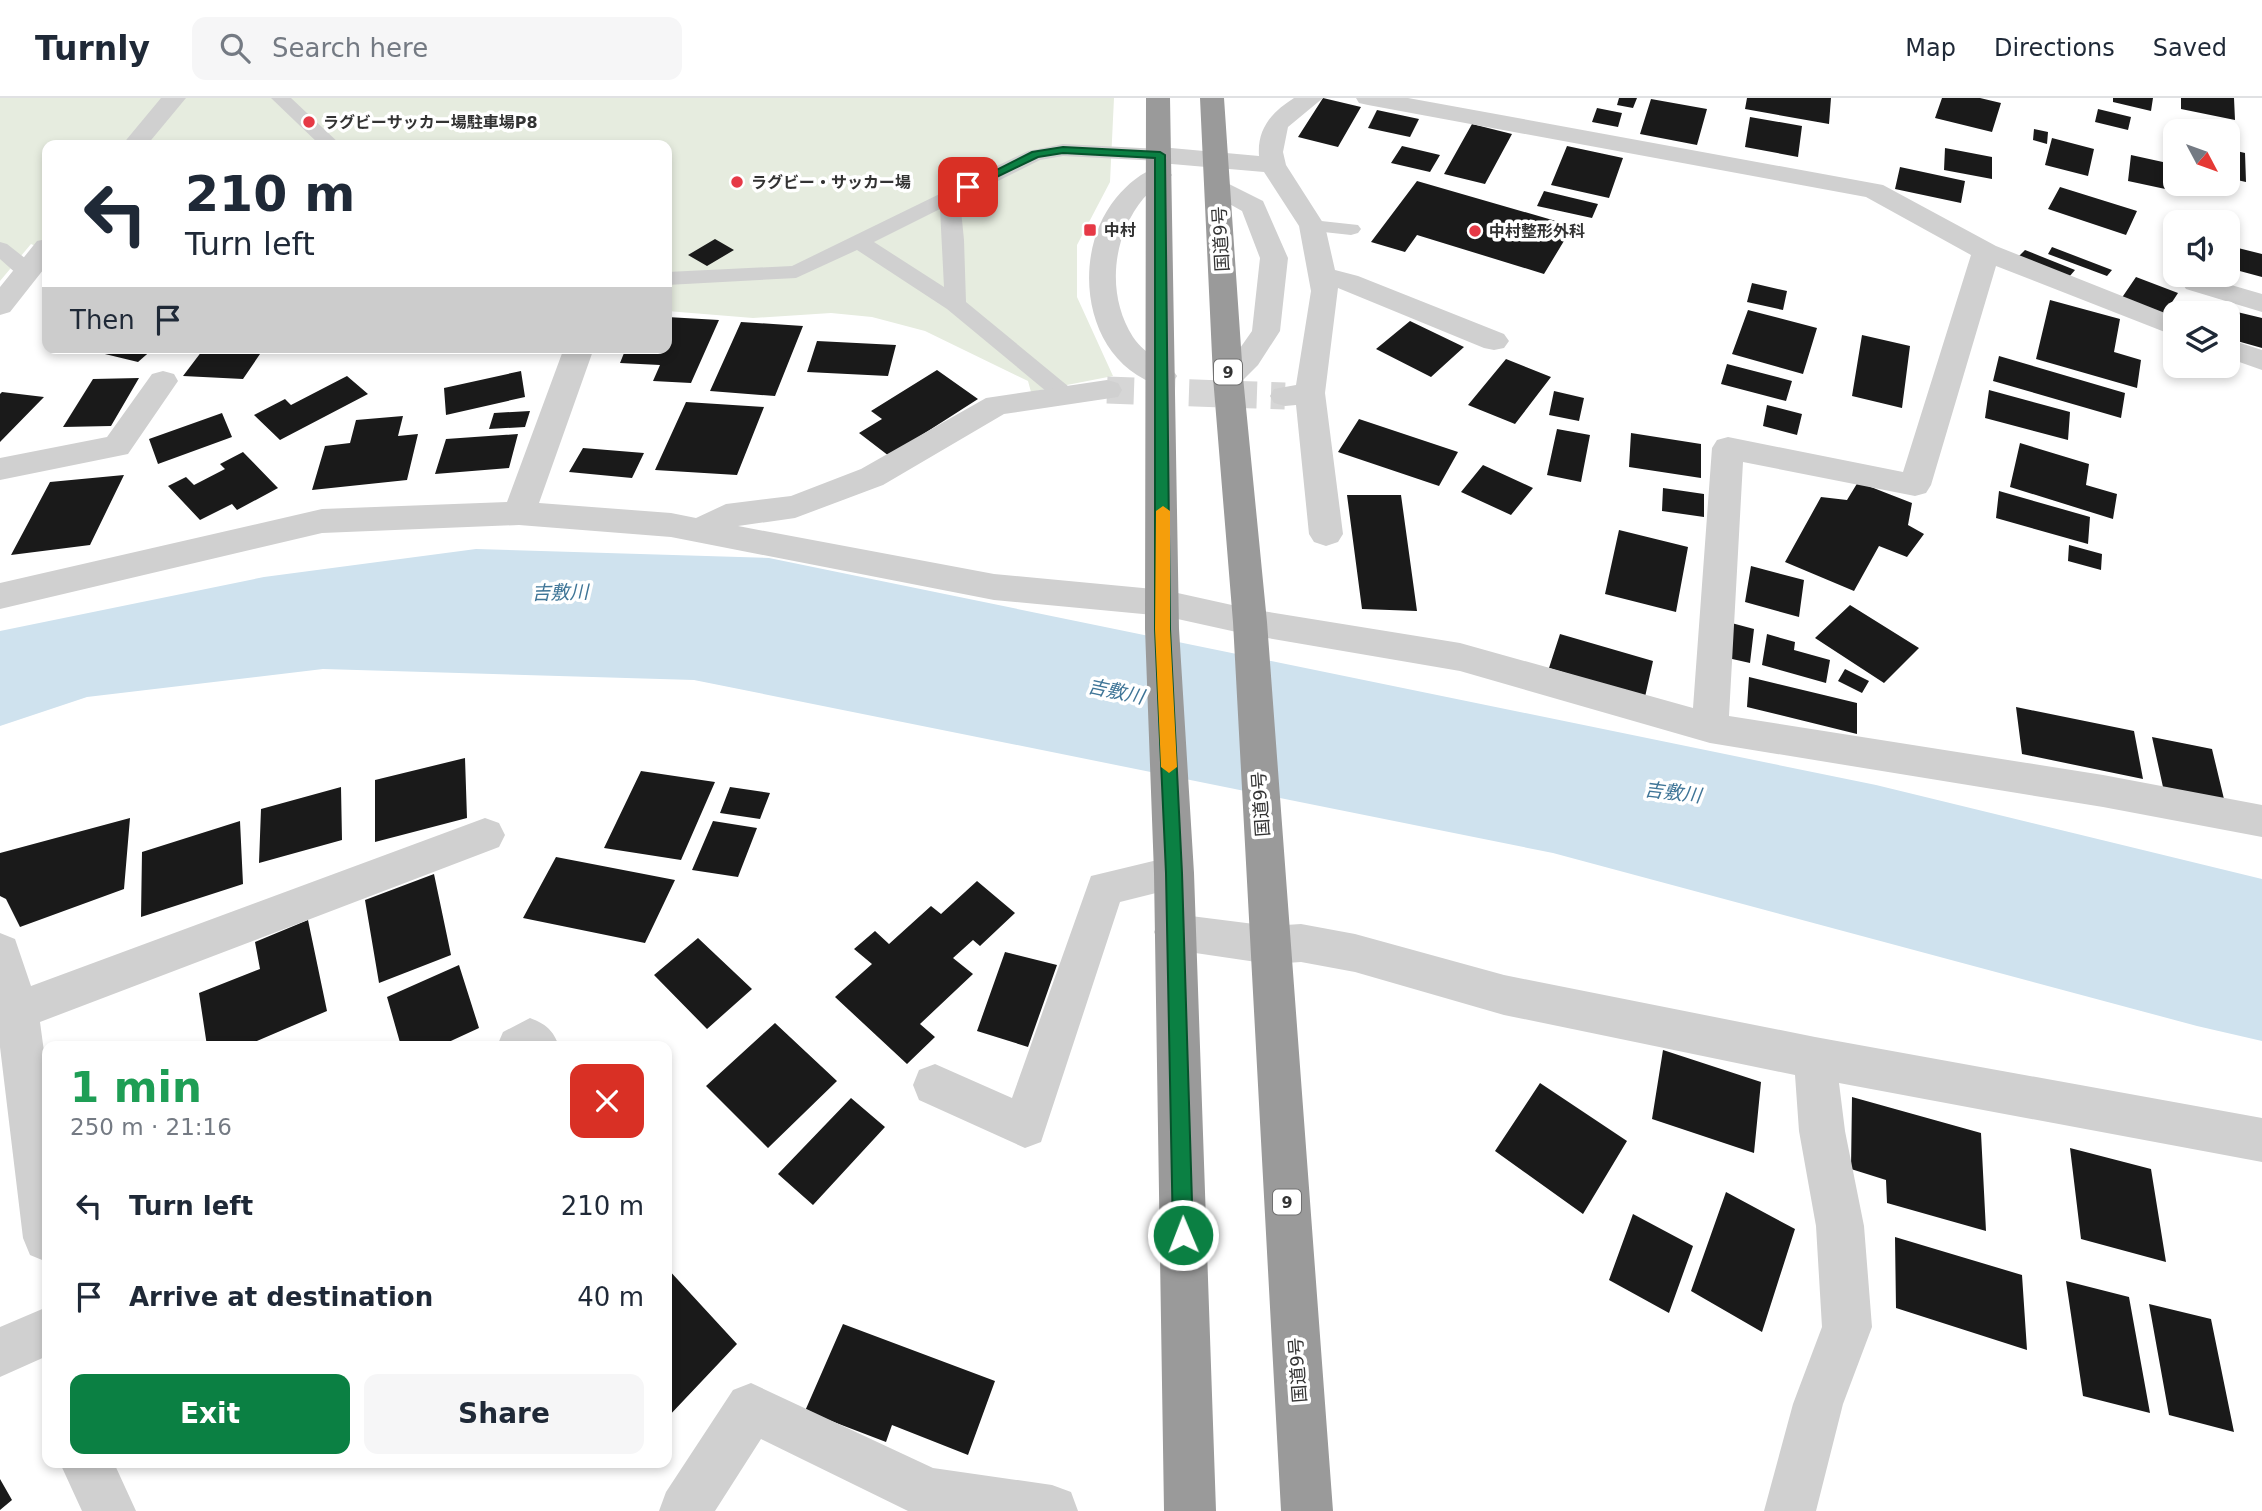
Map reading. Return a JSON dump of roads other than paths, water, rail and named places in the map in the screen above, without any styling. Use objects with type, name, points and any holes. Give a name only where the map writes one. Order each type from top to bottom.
[{"type":"highway","points":[[1158,98],[1163,616],[1174,873],[1191,1511]]},
{"type":"highway","name":"国道9号","points":[[1212,98],[1228,376],[1250,633],[1307,1511]]},
{"type":"street","points":[[138,140],[174,98]]},
{"type":"street","points":[[1311,98],[1282,115],[1268,144],[1273,165],[1312,226],[1325,291],[1297,395],[1326,534]]},
{"type":"street","points":[[1368,98],[1874,191],[1986,252],[2163,322]]},
{"type":"street","points":[[1162,376],[1136,361],[1114,333],[1101,290],[1102,253],[1118,215],[1160,165],[1218,173],[1273,165]]},
{"type":"street","points":[[1218,173],[1254,207],[1273,258],[1266,331],[1248,359],[1228,376]]},
{"type":"street","points":[[1710,728],[1728,448],[1915,485],[1986,252]]},
{"type":"street","points":[[0,306],[42,253]]},
{"type":"street","points":[[1322,275],[1348,282],[1494,341]]},
{"type":"street","points":[[2209,287],[2262,303]]},
{"type":"street","points":[[2240,353],[2262,361]]},
{"type":"street","points":[[519,513],[577,354]]},
{"type":"street","points":[[0,469],[117,446],[163,381]]},
{"type":"street","points":[[700,530],[726,516],[795,507],[872,477],[997,405],[1107,390]]},
{"type":"street","points":[[0,596],[322,521],[519,513],[671,525],[1250,633],[1460,657],[1710,728],[2103,791],[2262,821]]},
{"type":"street","points":[[9,1017],[485,835]]},
{"type":"street","points":[[936,1086],[1025,1126],[1105,888],[1174,873]]},
{"type":"street","points":[[1175,932],[1270,945],[1301,943],[1354,953],[1504,995],[1815,1058],[2262,1140]]},
{"type":"street","points":[[0,952],[42,1209]]},
{"type":"street","points":[[1790,1511],[1818,1404],[1847,1327],[1840,1226],[1822,1131],[1815,1058]]},
{"type":"street","points":[[0,1352],[42,1333]]},
{"type":"street","points":[[685,1511],[751,1408],[930,1494],[1052,1511]]},
{"type":"street","points":[[88,1468],[110,1511]]},
{"type":"lane","points":[[280,98],[326,140]]},
{"type":"lane","points":[[672,279],[796,272],[1035,155],[1063,150],[1160,165]]},
{"type":"lane","points":[[948,197],[954,240],[956,304]]},
{"type":"lane","points":[[1312,226],[1351,229]]},
{"type":"lane","points":[[859,242],[956,304],[1066,396]]},
{"type":"lane","points":[[0,247],[27,271]]},
{"type":"water","name":"吉敷川","points":[[476,549],[769,558],[1876,785],[2262,879],[2262,1041],[2197,1026],[1553,853],[694,680],[323,669],[87,697],[0,726],[0,631],[264,577]]},
{"type":"tunnel","points":[[1107,390],[1285,396]]},
{"type":"place","name":"ラグビーサッカー場駐車場P8","points":[[309,122]]},
{"type":"place","name":"ラグビー・サッカー場","points":[[737,182]]},
{"type":"place","name":"中村","points":[[1090,230]]},
{"type":"place","name":"中村整形外科","points":[[1475,231]]}]
